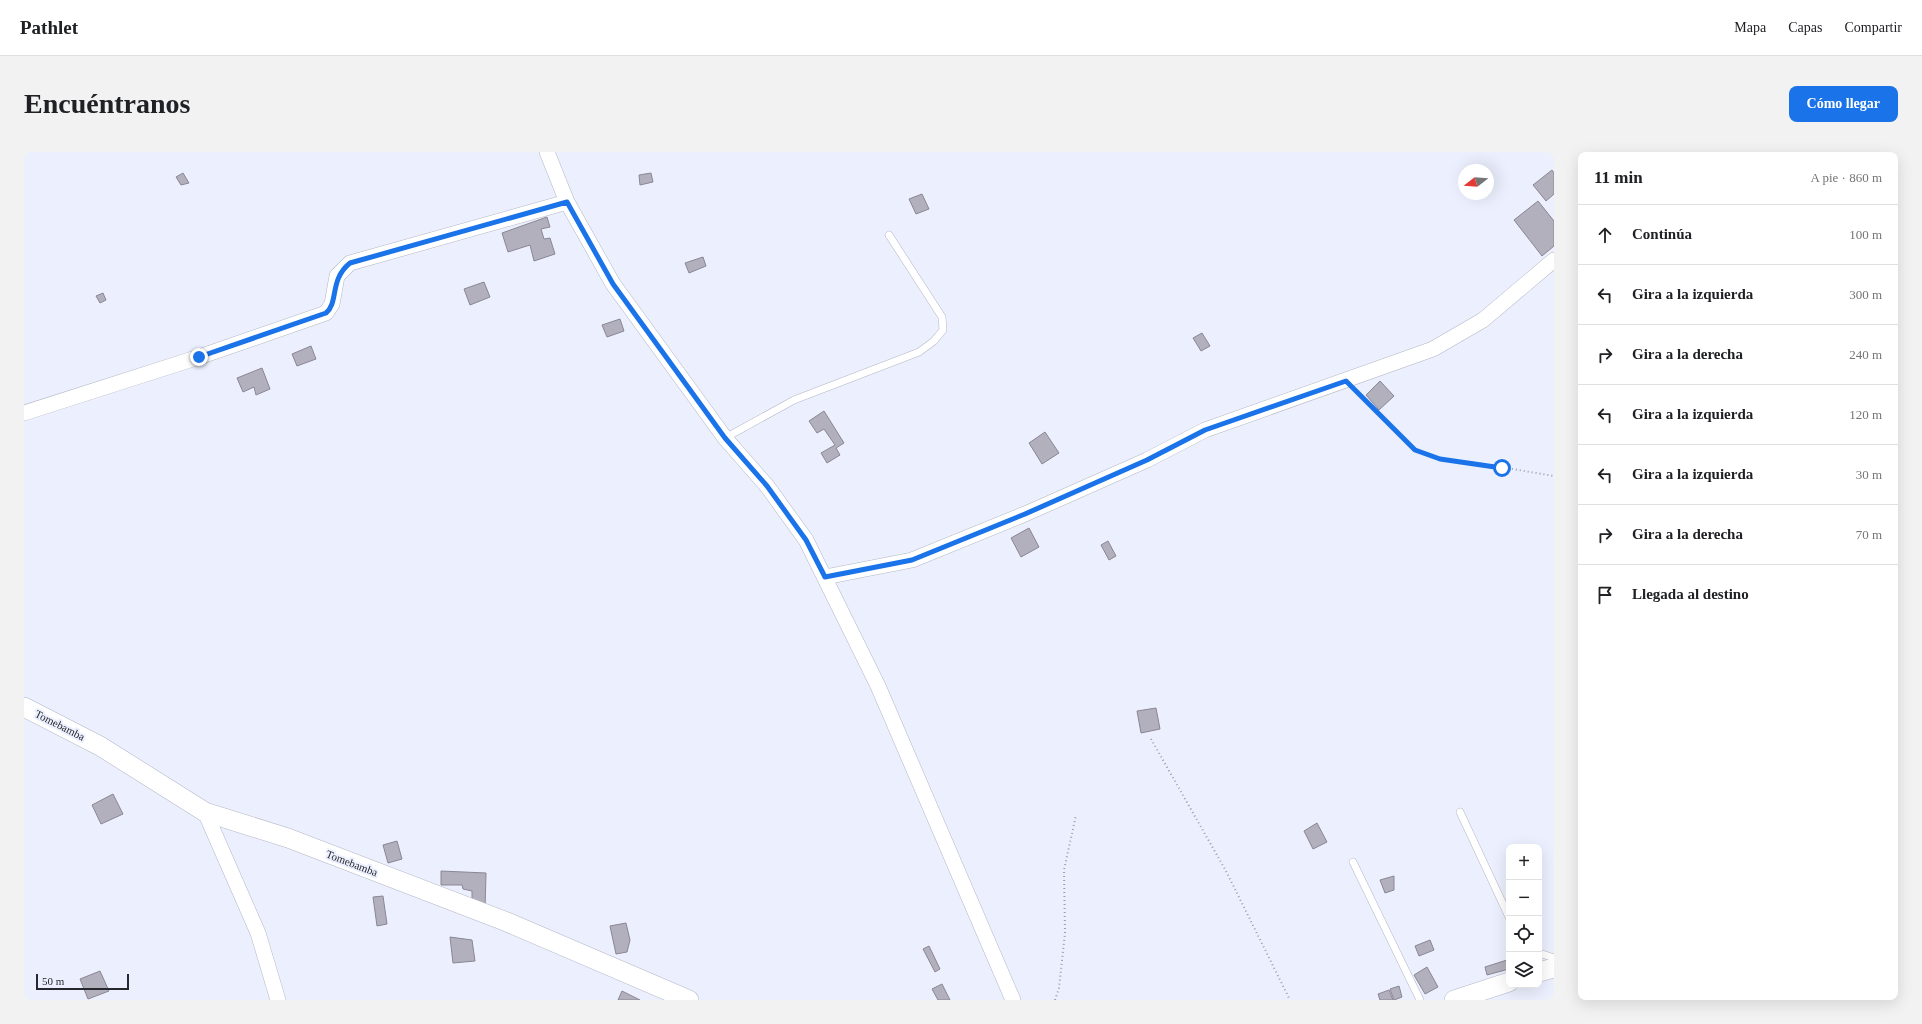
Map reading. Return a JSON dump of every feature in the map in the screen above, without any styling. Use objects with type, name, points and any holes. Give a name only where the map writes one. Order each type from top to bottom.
[{"type":"street","points":[[547,152],[567,202],[613,284],[725,438],[767,486],[806,540],[878,686],[1013,1000]]},
{"type":"street","points":[[24,413],[199,357],[326,313],[332,304],[337,276],[350,263],[567,202]]},
{"type":"street","points":[[825,577],[912,560],[1032,511],[1147,460],[1205,430],[1433,350],[1483,320],[1554,260]]},
{"type":"street","name":"Tomebamba","points":[[24,707],[100,746],[205,812],[288,838],[507,922],[690,1000]]},
{"type":"street","points":[[205,812],[258,933],[278,1000]]},
{"type":"street","points":[[1542,971],[1554,968]]},
{"type":"street","points":[[1457,999],[1506,983]]},
{"type":"street","points":[[1457,999],[1488,1000]]},
{"type":"lane","points":[[725,438],[794,400],[919,352],[934,341],[943,330],[942,317],[889,235]]},
{"type":"lane","points":[[1460,812],[1509,916]]},
{"type":"lane","points":[[1353,862],[1420,1000]]},
{"type":"lane","points":[[1542,954],[1554,958]]},
{"type":"path","points":[[1346,381],[1415,450],[1440,459],[1477,463],[1554,476]]},
{"type":"path","points":[[1151,739],[1226,871],[1290,1000]]},
{"type":"path","points":[[1055,1000],[1059,988],[1065,933],[1064,870],[1076,816]]},
{"type":"building","points":[[1552,170],[1554,173],[1554,194],[1546,201],[1533,185]]},
{"type":"building","points":[[183,173],[189,183],[181,185],[176,177]]},
{"type":"building","points":[[651,173],[653,182],[640,185],[639,175]]},
{"type":"building","points":[[922,194],[929,209],[916,214],[909,199]]},
{"type":"building","points":[[1538,201],[1554,221],[1554,246],[1542,256],[1514,220]]},
{"type":"building","points":[[547,217],[550,227],[541,229],[544,239],[550,238],[555,254],[534,261],[530,245],[508,252],[502,233]]},
{"type":"building","points":[[703,257],[706,266],[689,273],[685,263]]},
{"type":"building","points":[[484,282],[490,297],[470,305],[464,289]]},
{"type":"building","points":[[103,293],[106,300],[100,303],[96,296]]},
{"type":"building","points":[[620,319],[624,331],[607,337],[602,325]]},
{"type":"building","points":[[1202,333],[1210,346],[1201,351],[1193,338]]},
{"type":"building","points":[[311,346],[316,359],[297,366],[292,354]]},
{"type":"building","points":[[262,368],[270,389],[256,395],[254,387],[243,392],[237,378]]},
{"type":"building","points":[[1380,381],[1394,396],[1379,410],[1366,395]]},
{"type":"building","points":[[824,411],[844,443],[836,448],[840,455],[827,463],[821,453],[835,445],[824,429],[817,433],[809,421]]},
{"type":"building","points":[[1045,432],[1059,453],[1042,464],[1029,443]]},
{"type":"building","points":[[1029,528],[1039,547],[1021,557],[1011,538]]},
{"type":"building","points":[[1108,541],[1116,556],[1109,560],[1101,545]]},
{"type":"building","points":[[1156,708],[1160,729],[1141,733],[1137,711]]},
{"type":"building","points":[[113,794],[123,814],[101,824],[92,805]]},
{"type":"building","points":[[1317,823],[1327,842],[1313,849],[1304,831]]},
{"type":"building","points":[[397,841],[402,859],[388,863],[383,845]]},
{"type":"building","points":[[441,871],[486,873],[485,909],[472,905],[472,891],[463,889],[462,885],[441,885]]},
{"type":"building","points":[[1394,876],[1394,890],[1385,893],[1380,880]]},
{"type":"building","points":[[383,896],[387,924],[377,926],[373,897]]},
{"type":"building","points":[[626,923],[630,940],[627,952],[616,954],[610,926]]},
{"type":"building","points":[[450,937],[472,940],[475,961],[453,963]]},
{"type":"building","points":[[1430,940],[1434,950],[1419,956],[1415,946]]},
{"type":"building","points":[[929,946],[940,969],[935,972],[923,949]]},
{"type":"building","points":[[1506,960],[1506,970],[1487,975],[1485,967]]},
{"type":"building","points":[[1427,967],[1438,987],[1425,994],[1414,975]]},
{"type":"building","points":[[100,971],[109,991],[88,999],[80,979]]},
{"type":"building","points":[[942,984],[950,1000],[938,1000],[932,989]]},
{"type":"building","points":[[1399,986],[1402,997],[1394,1000],[1390,989]]},
{"type":"building","points":[[1389,990],[1393,1000],[1380,1000],[1378,994]]},
{"type":"building","points":[[622,991],[640,1000],[618,1000]]},
{"type":"route","points":[[199,357],[326,313],[332,304],[337,276],[342,269],[350,263],[567,202],[574,217],[613,284],[725,438],[767,486],[806,540],[825,577],[912,560],[1025,514],[1147,460],[1205,430],[1346,381],[1415,450],[1440,459],[1477,463],[1502,468]]}]
